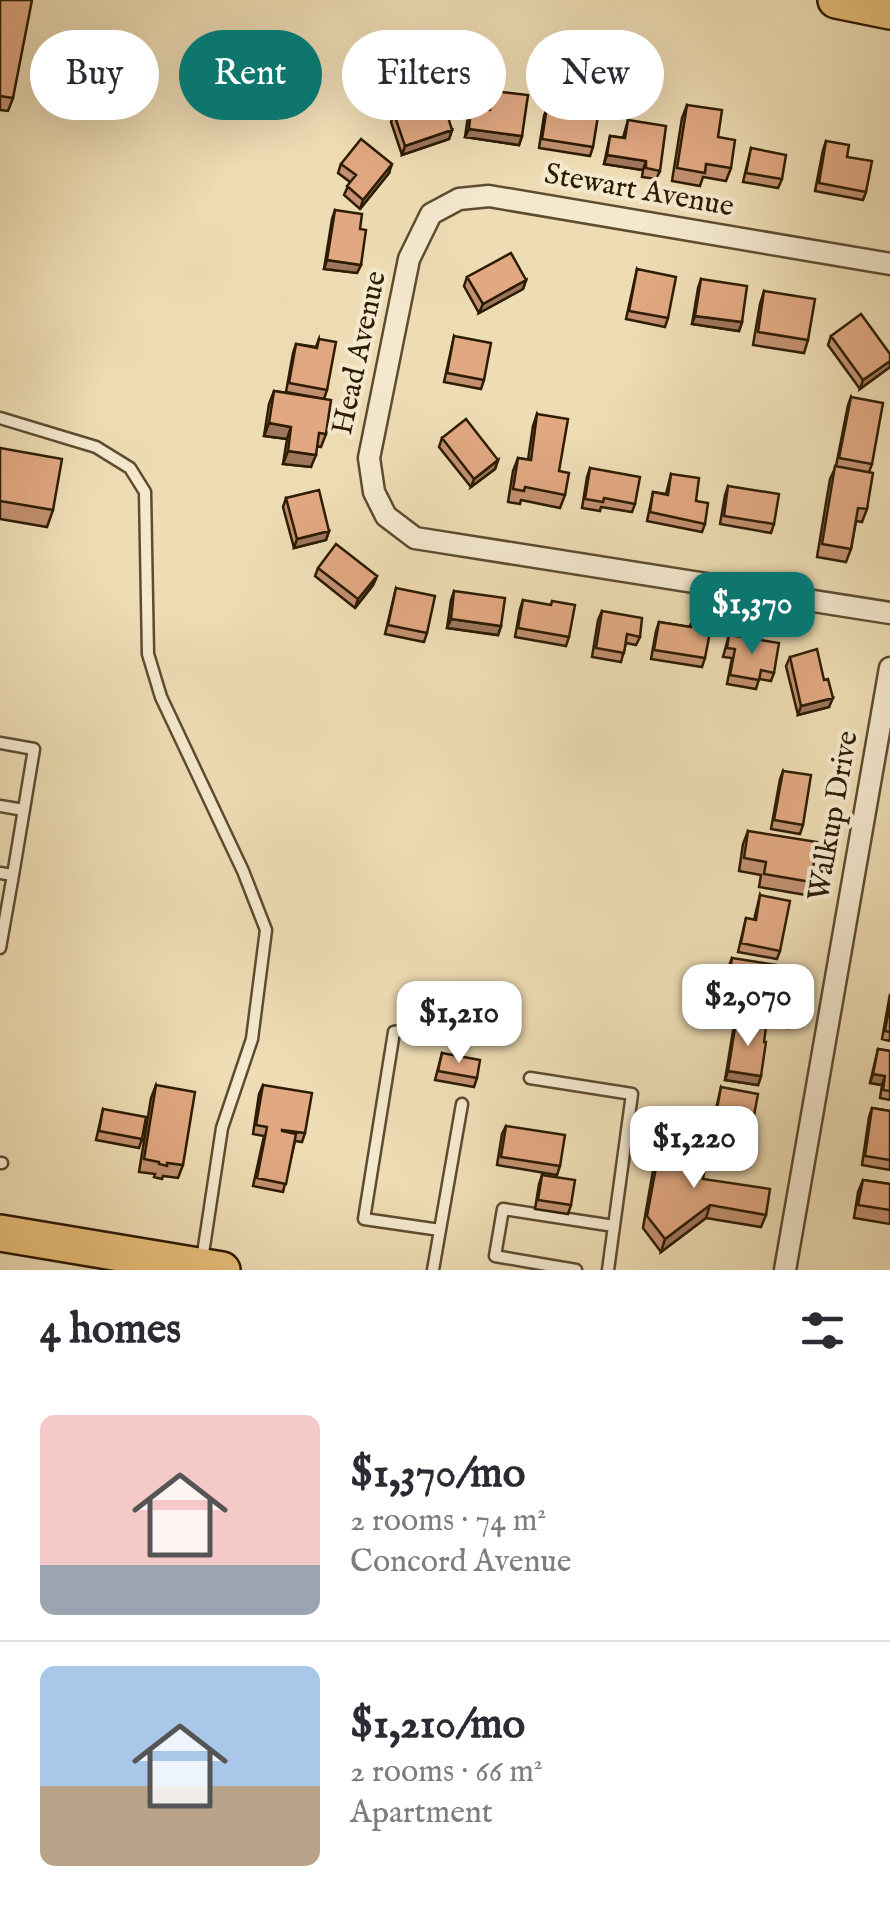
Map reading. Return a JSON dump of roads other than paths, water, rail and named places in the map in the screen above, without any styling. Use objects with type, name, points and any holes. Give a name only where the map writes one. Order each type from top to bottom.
[{"type":"highway","points":[[836,0],[890,11]]},
{"type":"highway","points":[[0,1233],[208,1269]]},
{"type":"street","name":"Stewart Avenue","points":[[410,259],[431,214],[459,199],[490,196],[890,264]]},
{"type":"street","name":"Head Avenue","points":[[410,259],[369,458],[374,492],[386,516],[416,538],[890,613]]},
{"type":"street","name":"Walkup Drive","points":[[786,1270],[890,668]]},
{"type":"lane","points":[[0,418],[96,447],[130,468],[145,492],[148,654],[161,696],[266,930],[252,1039],[222,1128],[208,1269]]},
{"type":"lane","points":[[0,744],[34,749],[0,948]]},
{"type":"lane","points":[[0,806],[24,810]]},
{"type":"lane","points":[[0,873],[13,875]]},
{"type":"lane","points":[[440,1230],[364,1218],[394,1032],[438,1024],[469,1029]]},
{"type":"lane","points":[[530,1078],[632,1094],[608,1270]]},
{"type":"lane","points":[[432,1270],[462,1104]]},
{"type":"lane","points":[[576,1270],[494,1256],[503,1209],[614,1226]]}]
